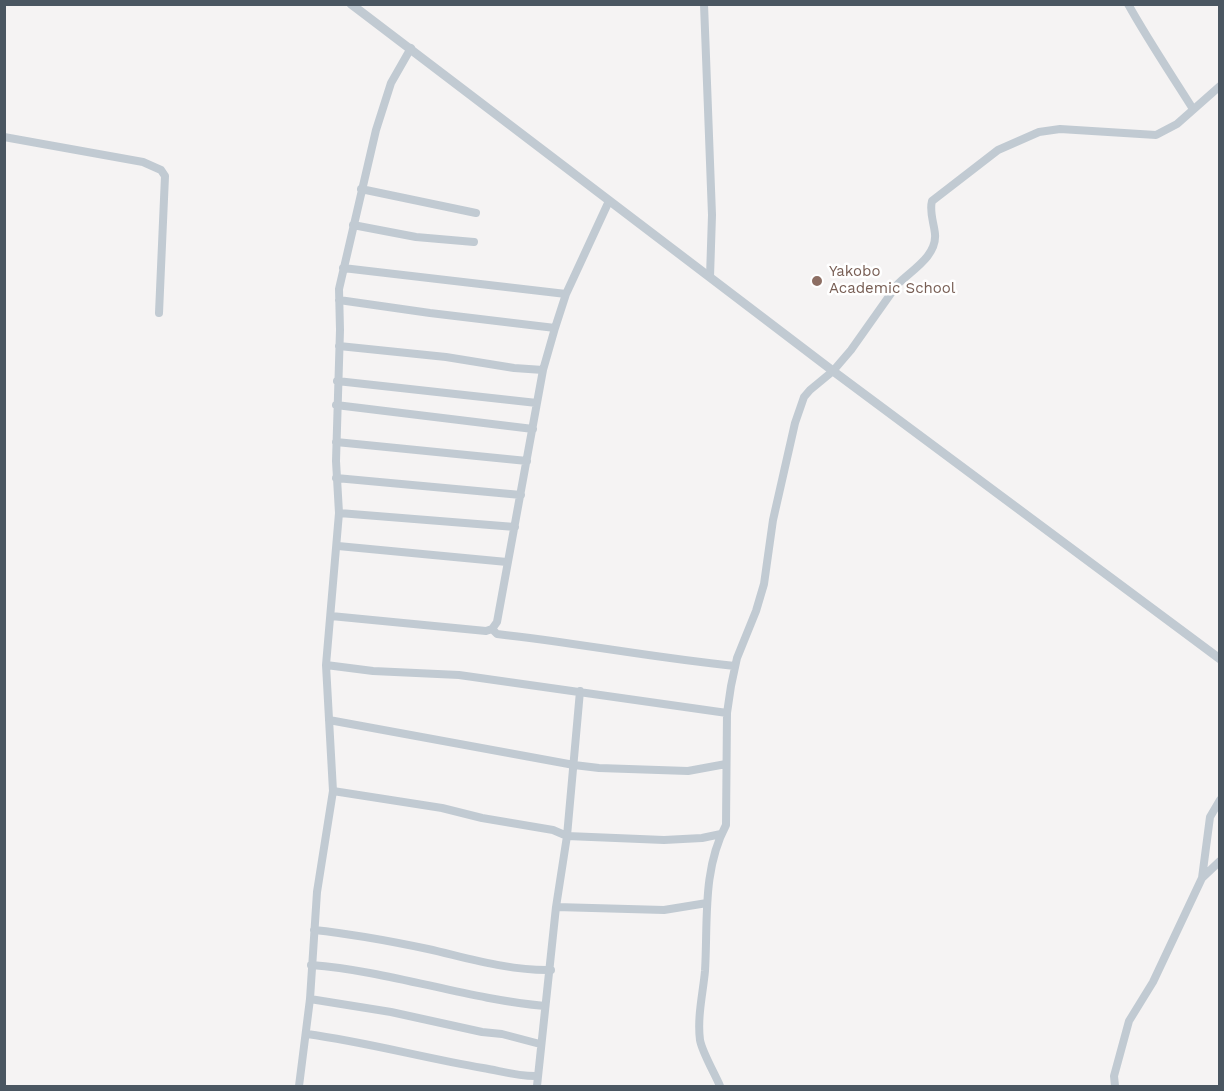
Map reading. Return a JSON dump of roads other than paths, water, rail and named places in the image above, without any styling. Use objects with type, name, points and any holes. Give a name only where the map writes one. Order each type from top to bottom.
[{"type":"street","points":[[351,4],[833,371],[1220,659]]},
{"type":"street","points":[[704,4],[712,215],[710,277]]},
{"type":"street","points":[[1128,4],[1143,33],[1193,109]]},
{"type":"street","points":[[299,1086],[310,999],[317,892],[333,791],[326,665],[338,546],[336,405],[339,300],[343,268],[376,130],[388,92],[411,48]]},
{"type":"street","points":[[720,1086],[700,1039],[709,879],[721,834],[726,825],[727,712],[735,666],[764,584],[781,481],[804,397],[833,371],[851,350],[897,285],[914,272],[934,245],[935,232],[930,208],[932,201],[998,150],[1048,130],[1068,129],[1156,135],[1177,124],[1220,86]]},
{"type":"street","points":[[4,137],[143,162],[161,170],[165,176],[159,313]]},
{"type":"street","points":[[361,189],[476,213]]},
{"type":"street","points":[[331,616],[486,631],[492,629],[497,622],[543,370],[566,294],[609,201]]},
{"type":"street","points":[[353,225],[416,237],[474,242]]},
{"type":"street","points":[[343,268],[566,294]]},
{"type":"street","points":[[339,300],[555,327]]},
{"type":"street","points":[[339,346],[543,370]]},
{"type":"street","points":[[337,381],[537,403]]},
{"type":"street","points":[[336,405],[532,429]]},
{"type":"street","points":[[336,441],[527,461]]},
{"type":"street","points":[[336,478],[521,495]]},
{"type":"street","points":[[339,513],[515,527]]},
{"type":"street","points":[[338,546],[507,562]]},
{"type":"street","points":[[492,629],[497,634],[735,666]]},
{"type":"street","points":[[326,665],[373,671],[459,675],[727,712]]},
{"type":"street","points":[[537,1086],[556,907],[567,836],[580,691]]},
{"type":"street","points":[[329,720],[599,768],[688,771],[726,764]]},
{"type":"street","points":[[333,791],[442,808],[482,818],[553,830],[567,836],[664,840],[702,838],[721,834]]},
{"type":"street","points":[[1115,1086],[1114,1076],[1129,1021],[1153,981],[1202,878],[1210,817],[1220,800]]},
{"type":"street","points":[[1202,878],[1220,861]]},
{"type":"street","points":[[556,907],[664,910],[707,903]]},
{"type":"street","points":[[314,930],[362,936],[531,971],[551,970]]},
{"type":"street","points":[[311,965],[367,973],[485,998],[545,1006]]},
{"type":"street","points":[[310,999],[390,1012],[482,1032],[502,1034],[540,1044]]},
{"type":"street","points":[[306,1035],[374,1044],[397,1052],[447,1062],[538,1076]]},
{"type":"place","name":"Yakobo Academic School","points":[[817,281]]}]
